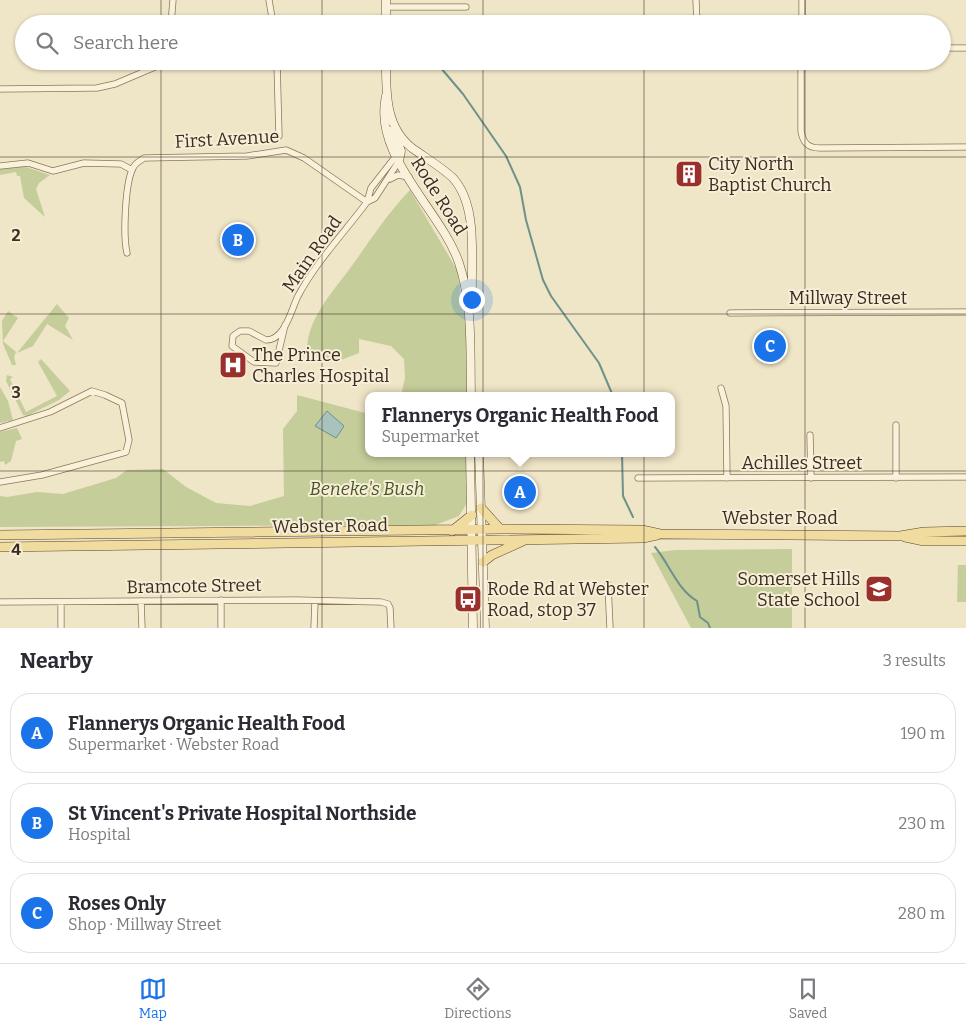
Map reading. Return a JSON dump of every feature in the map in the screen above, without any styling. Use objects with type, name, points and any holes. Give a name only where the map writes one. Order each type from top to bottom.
[{"type":"main road","name":"Rode Road","points":[[386,70],[385,124],[409,177],[454,250],[463,277],[469,313],[472,392]]},
{"type":"main road","name":"Rode Road","points":[[386,96],[391,118],[404,141],[444,170],[458,184],[467,204],[472,291],[469,313]]},
{"type":"main road","points":[[391,118],[399,157],[412,153],[428,158]]},
{"type":"main road","points":[[470,457],[472,515],[482,541],[485,628]]},
{"type":"main road","points":[[473,628],[472,541],[477,530],[481,508],[479,457]]},
{"type":"main road","points":[[481,508],[500,529]]},
{"type":"main road","points":[[452,531],[472,515]]},
{"type":"main road","name":"Webster Road","points":[[0,535],[500,529],[642,530],[660,534],[900,536],[924,532],[966,531]]},
{"type":"main road","name":"Webster Road","points":[[0,547],[523,541],[643,538],[660,534]]},
{"type":"main road","name":"Webster Road","points":[[900,536],[924,541],[966,541]]},
{"type":"main road","points":[[483,562],[492,555],[523,541]]},
{"type":"street","points":[[172,15],[173,0]]},
{"type":"street","points":[[269,0],[272,15]]},
{"type":"street","points":[[696,0],[697,15]]},
{"type":"street","points":[[802,0],[802,15]]},
{"type":"street","points":[[386,4],[466,7]]},
{"type":"street","points":[[951,48],[966,48]]},
{"type":"street","points":[[0,89],[97,88],[120,82],[146,70]]},
{"type":"street","points":[[277,70],[279,136]]},
{"type":"street","points":[[801,70],[801,131],[803,140],[808,145],[820,148],[966,147]]},
{"type":"street","name":"First Avenue","points":[[132,170],[139,161],[152,157],[247,156],[286,150],[298,154],[367,202]]},
{"type":"street","name":"Main Road","points":[[367,202],[375,198],[390,179],[399,157]]},
{"type":"street","name":"Main Road","points":[[285,325],[279,358],[275,363],[254,362],[232,346],[232,338],[239,331],[247,331],[260,339],[268,340],[276,337],[285,325],[306,284],[367,202],[371,188],[399,157]]},
{"type":"street","points":[[0,166],[28,163],[53,171],[84,163],[121,164],[132,170],[125,230],[127,253]]},
{"type":"street","points":[[390,179],[398,175],[409,177]]},
{"type":"street","name":"Millway Street","points":[[730,314],[966,312]]},
{"type":"street","points":[[721,388],[726,406],[727,478]]},
{"type":"street","points":[[0,428],[50,412],[85,393],[97,392],[119,401],[124,406],[129,440],[126,452],[42,475],[0,482]]},
{"type":"street","points":[[896,425],[896,478]]},
{"type":"street","points":[[810,435],[811,478]]},
{"type":"street","name":"Achilles Street","points":[[638,478],[966,477]]},
{"type":"street","points":[[608,584],[610,628]]},
{"type":"street","points":[[221,600],[221,628]]},
{"type":"street","name":"Bramcote Street","points":[[0,602],[221,600],[381,602],[388,604],[391,612],[391,628]]},
{"type":"street","points":[[141,601],[142,628]]},
{"type":"street","points":[[314,628],[315,601]]},
{"type":"street","points":[[60,602],[61,628]]},
{"type":"green space","points":[[23,166],[50,175],[39,183],[36,189],[45,217],[24,198],[20,176],[17,176],[16,172],[0,175],[0,169]]},
{"type":"green space","points":[[410,190],[457,270],[466,325],[467,392],[402,392],[405,378],[404,359],[391,346],[359,339],[359,353],[341,360],[307,354],[311,328],[324,304],[395,207]]},
{"type":"green space","points":[[57,304],[69,318],[65,326],[73,340],[47,324],[33,346],[17,353]]},
{"type":"green space","points":[[8,311],[18,318],[3,341],[16,352],[14,357],[16,365],[12,365],[3,344],[2,321]]},
{"type":"green space","points":[[41,359],[70,391],[59,400],[27,416],[23,415],[6,381],[7,375],[13,377],[10,379],[26,412],[57,396],[38,362]]},
{"type":"green space","points":[[0,387],[8,401],[13,420],[0,423]]},
{"type":"green space","name":"Beneke's Bush","points":[[297,395],[365,413],[365,457],[467,457],[467,503],[459,516],[435,525],[0,527],[0,496],[7,497],[37,492],[63,494],[116,478],[127,470],[163,469],[186,487],[216,503],[250,506],[284,496],[283,429],[297,411]]},
{"type":"green space","points":[[17,428],[22,439],[16,441],[11,461],[5,465],[4,461],[0,462],[0,432]]},
{"type":"green space","points":[[792,549],[792,628],[691,628],[651,553],[675,550]]},
{"type":"green space","points":[[958,565],[966,565],[966,602],[957,602]]},
{"type":"water","points":[[327,411],[344,426],[336,438],[315,426]]},
{"type":"waterway","points":[[443,70],[463,94],[506,156],[520,187],[526,220],[543,280],[551,296],[599,363],[611,392]]},
{"type":"waterway","points":[[622,457],[623,496],[633,517]]},
{"type":"waterway","points":[[655,547],[684,590],[697,601],[700,617],[708,623],[710,628]]},
{"type":"place","name":"City North Baptist Church","points":[[689,174]]},
{"type":"place","name":"St Vincent's Private Hospital Northside","points":[[238,240]]},
{"type":"place","name":"Roses Only","points":[[770,346]]},
{"type":"place","name":"The Prince Charles Hospital","points":[[233,365]]},
{"type":"place","name":"Flannerys Organic Health Food","points":[[520,492]]},
{"type":"place","name":"Somerset Hills State School","points":[[879,589]]},
{"type":"place","name":"Rode Rd at Webster Road, stop 37","points":[[468,599]]}]
